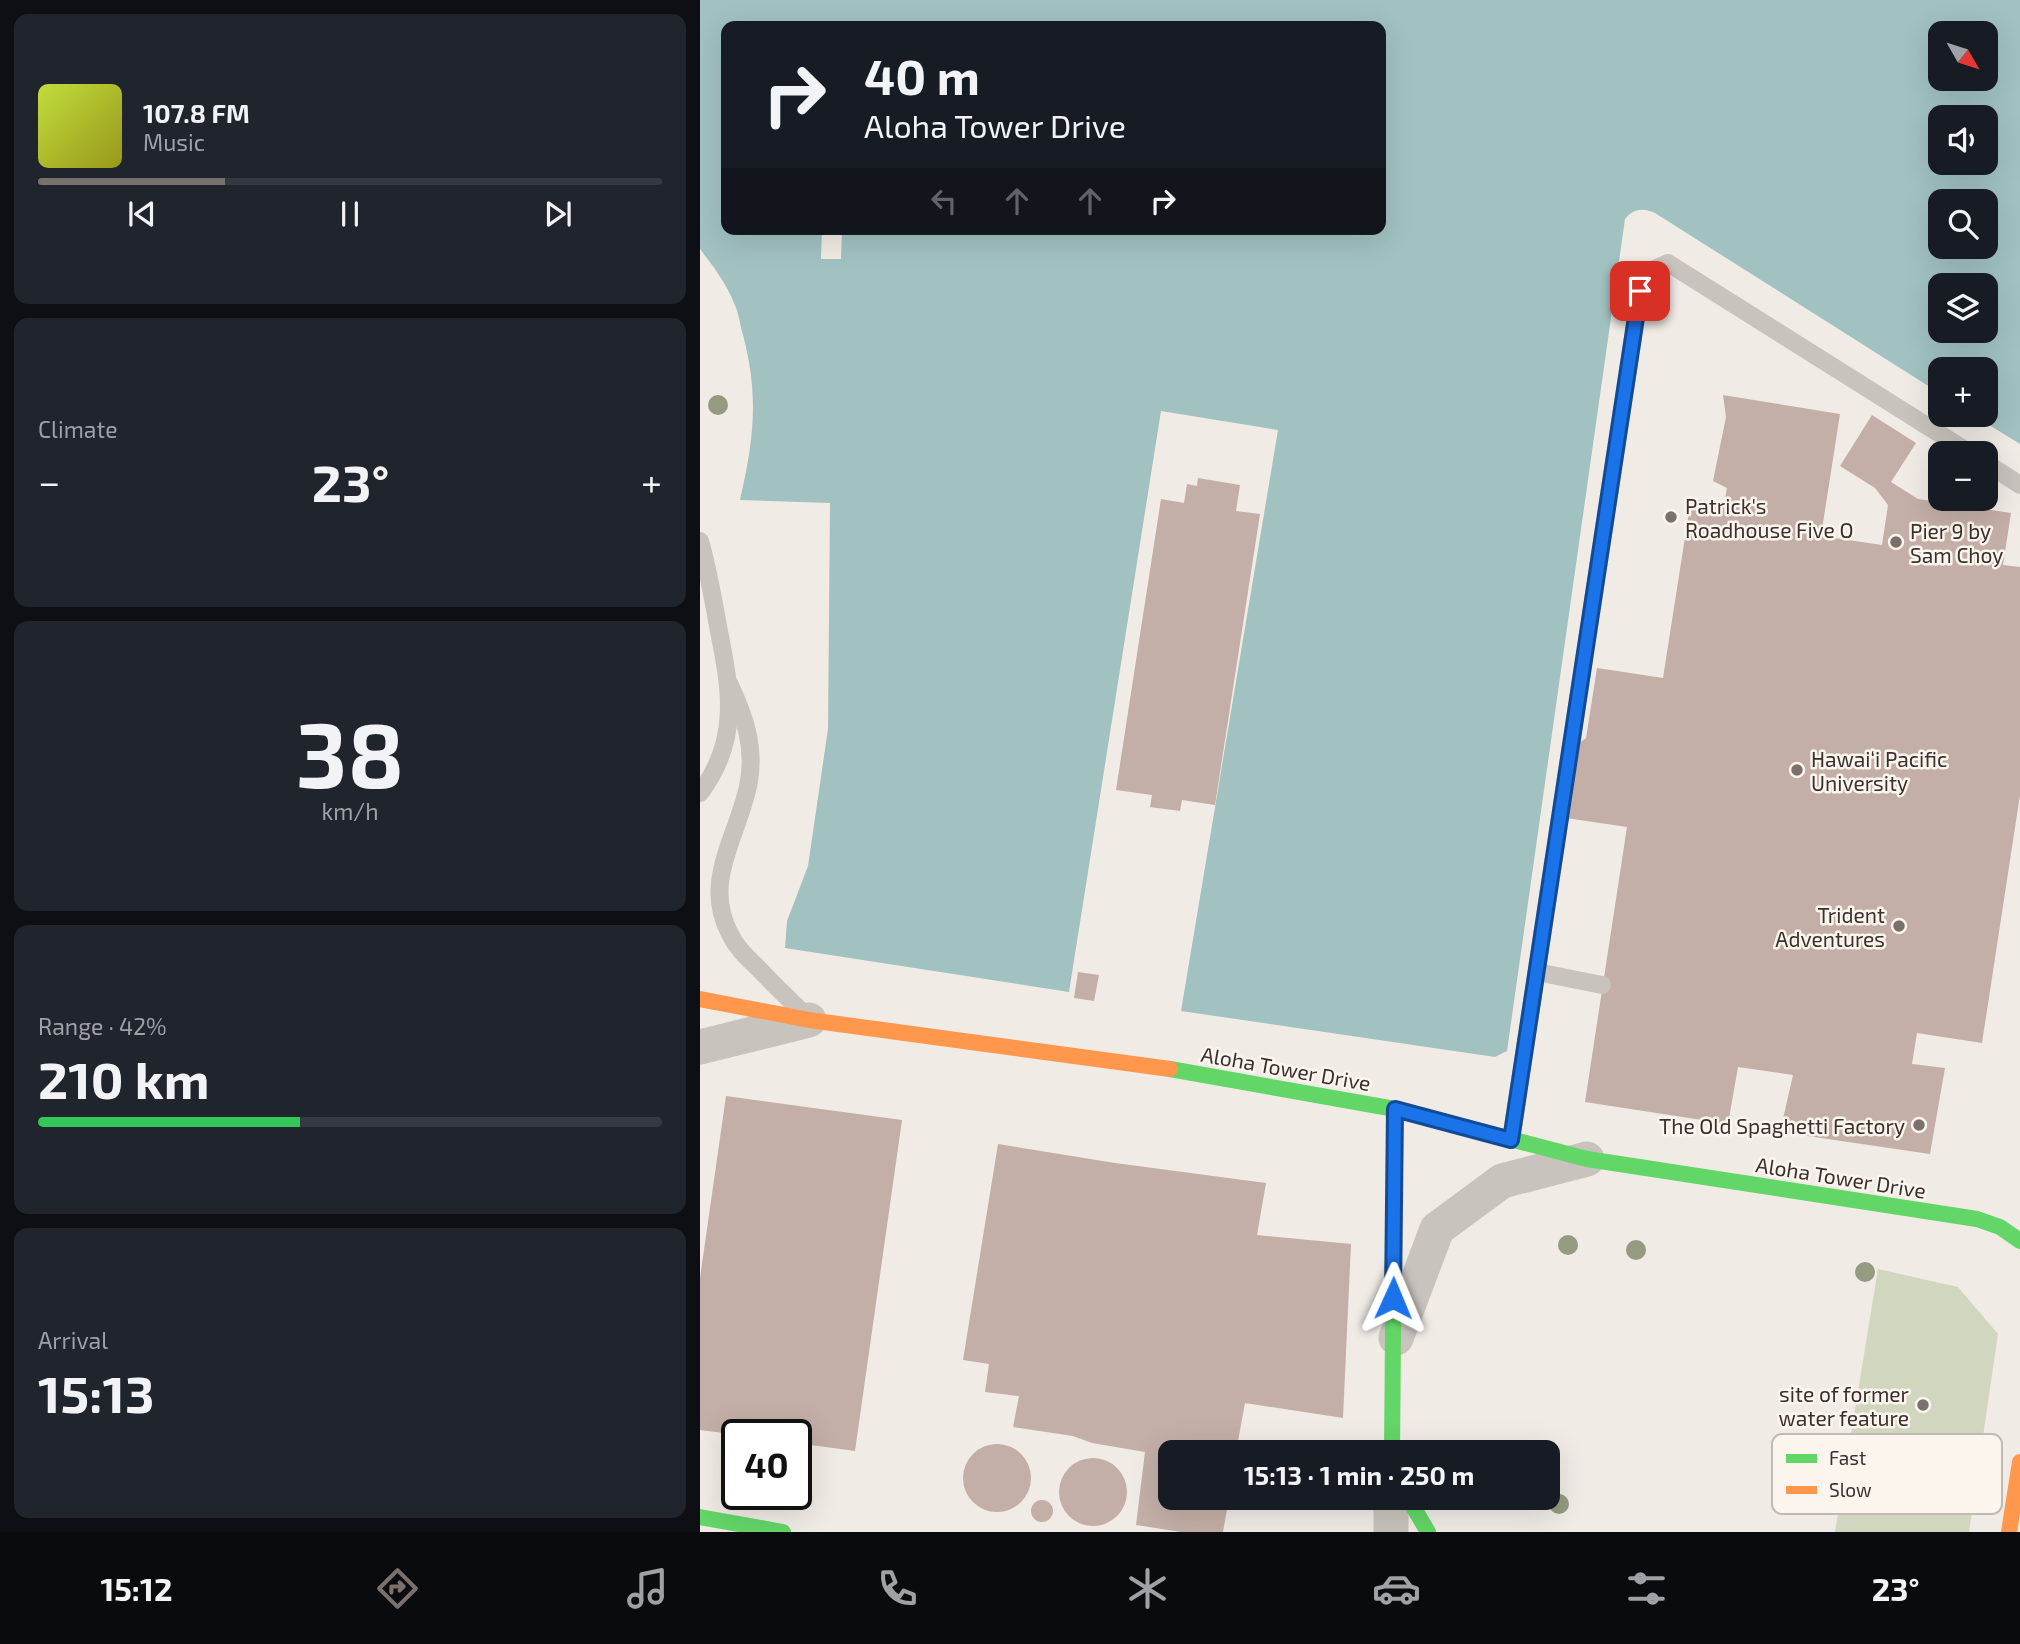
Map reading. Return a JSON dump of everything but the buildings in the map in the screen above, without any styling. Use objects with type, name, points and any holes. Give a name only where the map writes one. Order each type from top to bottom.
[{"type":"street","name":"Aloha Tower Drive","points":[[700,999],[809,1020],[1202,1073],[1395,1109],[1587,1159],[1977,1219],[1994,1223],[2020,1241]]},
{"type":"street","points":[[700,1047],[809,1020]]},
{"type":"street","points":[[1392,1440],[1395,1109]]},
{"type":"street","points":[[1393,1348],[1437,1229],[1502,1181],[1587,1159]]},
{"type":"street","points":[[2009,1532],[2020,1462]]},
{"type":"street","points":[[1391,1510],[1391,1532]]},
{"type":"street","points":[[1415,1510],[1428,1532]]},
{"type":"street","points":[[700,1517],[783,1532]]},
{"type":"lane","points":[[1511,1140],[1640,291],[1653,270],[1668,263],[1951,441]]},
{"type":"lane","points":[[1998,471],[2020,485]]},
{"type":"lane","points":[[700,541],[703,570],[729,683],[744,718],[751,758],[744,801],[720,873],[719,901],[723,919],[730,936],[741,951],[809,1020]]},
{"type":"lane","points":[[700,793],[715,771],[723,752],[730,707],[729,683]]},
{"type":"lane","points":[[1536,972],[1602,985]]},
{"type":"green space","points":[[1878,1269],[1958,1287],[1998,1334],[1983,1434],[1851,1434]]},
{"type":"green space","points":[[1838,1514],[1972,1514],[1969,1532],[1835,1532]]},
{"type":"water","points":[[700,0],[2020,0],[2020,444],[1992,427],[1998,427],[1998,357],[1928,357],[1928,386],[1655,213],[1639,210],[1625,219],[1507,1051],[1495,1057],[1181,1011],[1278,430],[1161,411],[1069,992],[785,948],[787,921],[808,866],[828,729],[830,503],[740,500],[749,457],[753,398],[748,357],[731,296],[700,249]]},
{"type":"pier","points":[[822,235],[842,235],[841,259],[821,259]]},
{"type":"traffic: fast","points":[[1170,1069],[1395,1109],[1587,1159],[1977,1219],[2000,1227],[2020,1241]]},
{"type":"traffic: fast","points":[[1392,1440],[1395,1109]]},
{"type":"traffic: fast","points":[[1415,1510],[1428,1532]]},
{"type":"traffic: fast","points":[[700,1517],[783,1532]]},
{"type":"traffic: slow","points":[[700,999],[809,1020],[1170,1069]]},
{"type":"traffic: slow","points":[[2009,1532],[2020,1462]]},
{"type":"place","name":"Patrick's Roadhouse Five O","points":[[1671,517]]},
{"type":"place","name":"Pier 9 by Sam Choy","points":[[1896,542]]},
{"type":"place","name":"Hawai‘i Pacific University","points":[[1797,770]]},
{"type":"place","name":"Trident Adventures","points":[[1899,926]]},
{"type":"place","name":"The Old Spaghetti Factory","points":[[1919,1125]]},
{"type":"place","name":"site of former water feature","points":[[1923,1405]]},
{"type":"route","points":[[1393,1298],[1395,1109],[1511,1140],[1640,291]]}]
